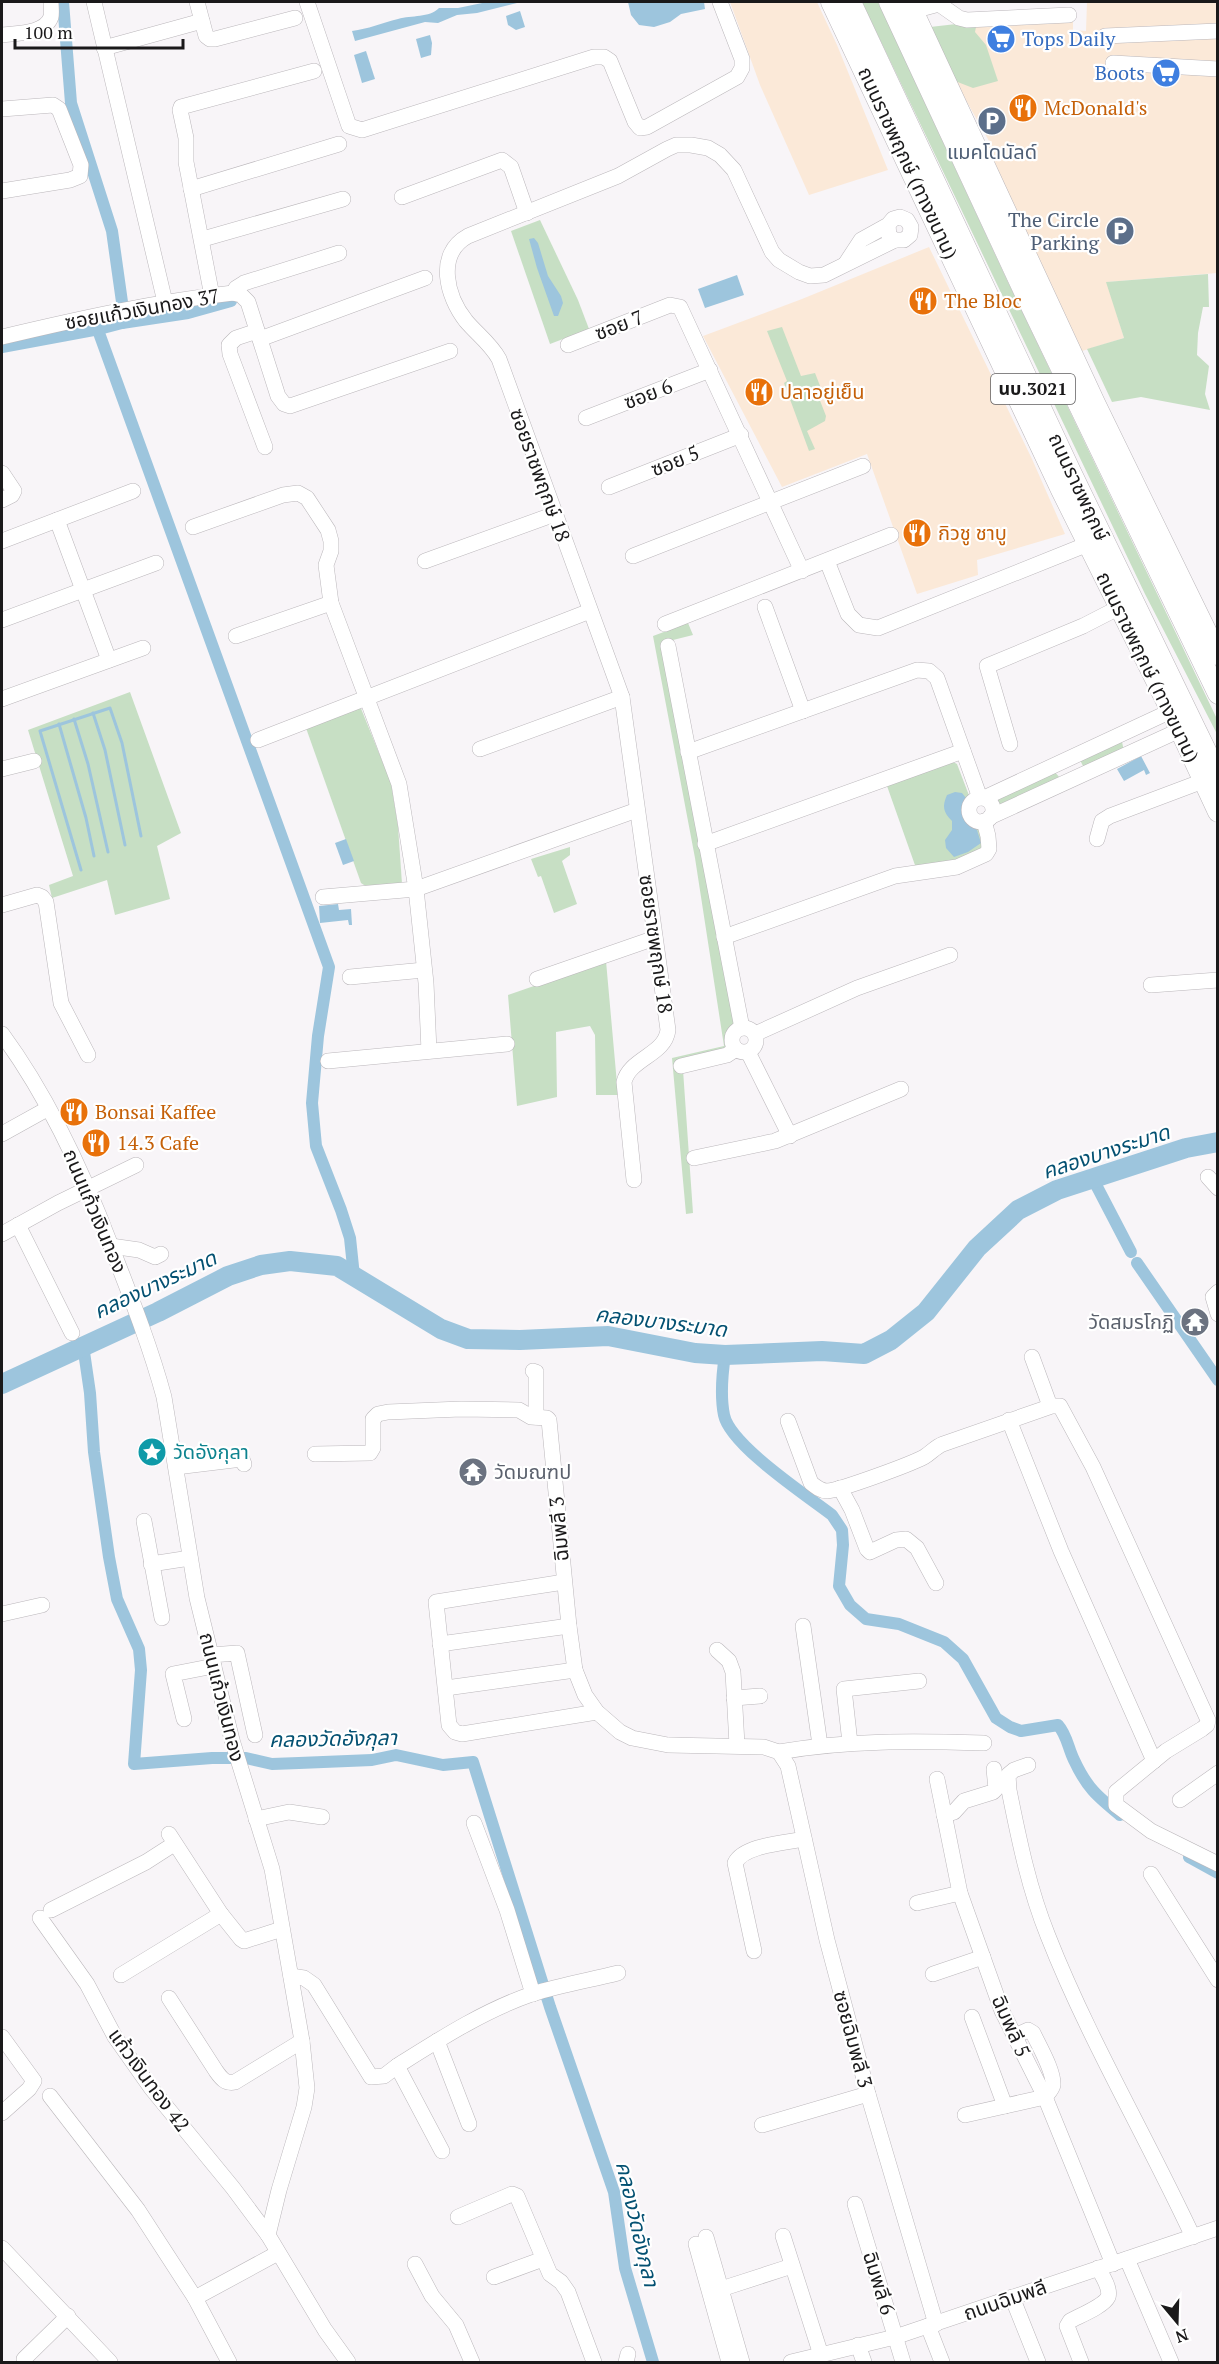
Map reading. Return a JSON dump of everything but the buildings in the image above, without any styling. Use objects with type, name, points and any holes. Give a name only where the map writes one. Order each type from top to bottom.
[{"type":"main road","name":"ถนนราชพฤกษ์ (ทางขนาน)","points":[[831,2],[1088,544],[1180,730],[1213,779],[1218,812]]},
{"type":"main road","name":"ถนนราชพฤกษ์","points":[[851,2],[1213,779]]},
{"type":"main road","name":"ถนนราชพฤกษ์","points":[[889,2],[1025,294],[1209,656],[1218,694]]},
{"type":"main road","name":"นบ.3021","points":[[911,6],[1106,426],[1109,445],[1198,637],[1209,656]]},
{"type":"street","points":[[2,35],[44,27],[51,16],[51,2]]},
{"type":"street","points":[[94,2],[165,302]]},
{"type":"street","points":[[197,2],[206,36],[210,39],[295,18]]},
{"type":"street","points":[[307,2],[350,126],[362,130],[594,57],[604,57],[610,61],[635,122],[640,128],[648,128],[737,77],[742,59],[720,2]]},
{"type":"street","points":[[911,6],[939,4],[959,18],[967,20],[1069,15]]},
{"type":"street","points":[[104,48],[202,21]]},
{"type":"street","points":[[1105,36],[1218,31]]},
{"type":"street","points":[[1113,63],[1218,69]]},
{"type":"street","points":[[212,296],[203,239],[186,162],[186,138],[180,110],[182,107],[314,71]]},
{"type":"street","points":[[2,109],[52,105],[59,109],[81,165],[80,176],[70,180],[2,191]]},
{"type":"street","points":[[191,189],[339,144]]},
{"type":"street","name":"ซอยราชพฤกษ์ 18","points":[[634,1180],[624,1082],[630,1070],[661,1047],[667,1037],[631,749],[622,697],[499,359],[493,349],[466,321],[455,304],[447,272],[448,259],[460,241],[618,176],[676,145],[691,144],[708,148],[720,155],[735,170],[765,241],[779,260],[810,276],[824,275],[846,263],[861,240],[890,231],[904,240],[907,224]]},
{"type":"street","points":[[402,197],[502,160],[511,167],[527,213]]},
{"type":"street","points":[[203,239],[343,199]]},
{"type":"street","name":"ซอยราชพฤกษ์ 18","points":[[890,231],[893,219],[907,224],[930,213]]},
{"type":"street","points":[[233,293],[244,283],[339,253]]},
{"type":"street","points":[[265,447],[230,354],[229,345],[236,338],[258,335],[425,278]]},
{"type":"street","name":"ซอยแก้วเงินทอง 37","points":[[2,337],[165,302],[233,293],[241,295],[248,302],[278,396],[284,404],[290,406],[450,351]]},
{"type":"street","name":"ซอย 7","points":[[568,345],[670,305],[680,307],[710,370]]},
{"type":"street","points":[[710,370],[802,571]]},
{"type":"street","name":"ซอย 6","points":[[586,418],[710,370]]},
{"type":"street","name":"ซอย 5","points":[[609,487],[741,435]]},
{"type":"street","points":[[633,556],[863,466]]},
{"type":"street","points":[[2,472],[14,491],[12,495],[2,500]]},
{"type":"street","points":[[2,542],[134,491]]},
{"type":"street","points":[[193,527],[283,495],[298,493],[307,498],[316,509],[332,541],[326,571],[331,603],[399,784],[416,889],[429,1051]]},
{"type":"street","points":[[424,561],[555,514]]},
{"type":"street","points":[[57,520],[109,660]]},
{"type":"street","points":[[665,624],[891,535]]},
{"type":"street","points":[[827,561],[849,614],[859,625],[878,628],[1088,544]]},
{"type":"street","points":[[2,620],[156,563]]},
{"type":"street","points":[[236,636],[331,603]]},
{"type":"street","points":[[765,607],[803,711]]},
{"type":"street","points":[[1010,744],[987,666],[1083,626],[1120,607]]},
{"type":"street","points":[[258,740],[590,611]]},
{"type":"street","points":[[668,646],[724,936],[748,1031],[755,1046],[681,1066]]},
{"type":"street","points":[[2,699],[143,648]]},
{"type":"street","points":[[688,752],[917,670],[929,671],[937,678],[982,798]]},
{"type":"street","points":[[480,749],[622,697]]},
{"type":"street","points":[[1171,711],[973,801],[969,812],[976,821],[987,819],[1180,730]]},
{"type":"street","points":[[705,844],[963,751]]},
{"type":"street","points":[[1074,756],[1083,774]]},
{"type":"street","points":[[2,769],[34,761]]},
{"type":"street","points":[[1059,763],[1067,782]]},
{"type":"street","points":[[1097,839],[1102,821],[1110,816],[1213,779]]},
{"type":"street","points":[[323,897],[416,889],[637,810]]},
{"type":"street","points":[[724,936],[895,876],[953,868],[981,856],[989,849],[987,819]]},
{"type":"street","points":[[2,905],[37,895],[46,902],[61,1003],[88,1055]]},
{"type":"street","points":[[537,979],[655,938]]},
{"type":"street","points":[[790,1136],[742,1051],[732,1045],[732,1036],[736,1030],[748,1031],[857,988],[950,955]]},
{"type":"street","points":[[350,977],[424,970]]},
{"type":"street","points":[[1151,985],[1218,980]]},
{"type":"street","name":"ถนนแก้วเงินทอง","points":[[2,1034],[34,1083],[88,1188],[121,1269],[157,1370],[164,1397],[190,1558],[213,1661],[237,1755],[272,1869],[302,2041],[307,2088],[304,2107],[268,2235]]},
{"type":"street","points":[[328,1061],[507,1044]]},
{"type":"street","points":[[694,1158],[772,1142],[790,1136],[901,1089]]},
{"type":"street","points":[[2,1134],[47,1109]]},
{"type":"street","points":[[2,1234],[136,1165]]},
{"type":"street","points":[[18,1225],[72,1333]]},
{"type":"street","points":[[111,1246],[139,1250],[155,1257],[161,1254]]},
{"type":"street","points":[[1218,1292],[1213,1297],[1218,1314]]},
{"type":"street","points":[[1032,1357],[1050,1406]]},
{"type":"street","points":[[315,1454],[369,1453],[373,1448],[373,1419],[378,1414],[388,1412],[461,1409],[519,1410],[536,1418],[536,1372],[533,1371]]},
{"type":"street","points":[[788,1421],[811,1483],[818,1489],[827,1491],[921,1458],[934,1447],[1050,1406],[1060,1406],[1093,1467],[1208,1720],[1202,1729],[1154,1761],[1116,1792],[1116,1806],[1151,1831],[1218,1864]]},
{"type":"street","name":"ฉิมพลี 3","points":[[536,1418],[547,1418],[551,1424],[564,1582],[575,1670],[585,1695],[597,1712],[620,1732],[632,1738],[675,1745],[764,1747],[779,1752]]},
{"type":"street","points":[[1009,1420],[1061,1551],[1154,1761]]},
{"type":"street","points":[[176,1467],[242,1459],[244,1464]]},
{"type":"street","points":[[840,1488],[852,1510],[865,1547],[870,1552],[896,1540],[906,1539],[917,1548],[936,1583]]},
{"type":"street","points":[[144,1521],[162,1618]]},
{"type":"street","points":[[152,1564],[190,1558]]},
{"type":"street","points":[[564,1582],[435,1603],[449,1725],[455,1732],[462,1734],[597,1712]]},
{"type":"street","points":[[2,1614],[42,1605]]},
{"type":"street","points":[[440,1644],[569,1626]]},
{"type":"street","points":[[803,1626],[820,1745]]},
{"type":"street","points":[[717,1650],[731,1666],[737,1745]]},
{"type":"street","points":[[184,1719],[173,1674],[237,1653],[255,1735]]},
{"type":"street","points":[[446,1688],[575,1670]]},
{"type":"street","points":[[850,1743],[844,1689],[919,1681]]},
{"type":"street","points":[[734,1698],[760,1696]]},
{"type":"street","points":[[779,1752],[850,1743],[917,1741],[984,1743]]},
{"type":"street","name":"ซอยฉิมพลี 3","points":[[779,1752],[792,1780],[827,1940],[942,2362]]},
{"type":"street","points":[[1028,1765],[1008,1775],[1009,1790],[1030,1886],[1048,1936],[1081,2012],[1193,2237]]},
{"type":"street","points":[[944,1815],[954,1812],[961,1803],[993,1792],[996,1789],[994,1768]]},
{"type":"street","points":[[1180,1800],[1218,1773]]},
{"type":"street","name":"ฉิมพลี 5","points":[[937,1779],[960,1893],[1002,2011],[1045,2097],[1113,2264]]},
{"type":"street","points":[[256,1819],[289,1812],[322,1816]]},
{"type":"street","points":[[474,1823],[541,1992]]},
{"type":"street","name":"แก้วเงินทอง 42","points":[[221,1914],[171,1839],[146,1862],[45,1914],[87,1984],[115,2037],[151,2088],[268,2235]]},
{"type":"street","points":[[754,1951],[735,1863],[738,1857],[747,1851],[804,1839]]},
{"type":"street","points":[[1151,1874],[1218,1980]]},
{"type":"street","points":[[917,1903],[960,1893]]},
{"type":"street","points":[[121,1975],[221,1914],[244,1941],[282,1929]]},
{"type":"street","points":[[933,1974],[983,1957]]},
{"type":"street","points":[[291,1976],[304,1978],[314,1985],[371,2077],[384,2076],[436,2041],[488,2012],[541,1992],[618,1973]]},
{"type":"street","points":[[169,1998],[216,2071],[223,2080],[230,2083],[302,2041]]},
{"type":"street","points":[[972,2018],[1005,2106]]},
{"type":"street","points":[[2,2037],[34,2081],[29,2089],[2,2113]]},
{"type":"street","points":[[436,2041],[469,2124]]},
{"type":"street","points":[[397,2066],[442,2151]]},
{"type":"street","points":[[762,2125],[868,2094]]},
{"type":"street","points":[[50,2096],[138,2210],[195,2298],[229,2362]]},
{"type":"street","points":[[965,2115],[1045,2097]]},
{"type":"street","points":[[458,2217],[514,2194],[522,2207],[550,2274],[568,2292],[594,2362]]},
{"type":"street","name":"ฉิมพลี 6","points":[[855,2204],[903,2362]]},
{"type":"street","name":"ถนนฉิมพลี","points":[[791,2362],[895,2337],[1218,2229]]},
{"type":"street","points":[[268,2235],[325,2330],[348,2362]]},
{"type":"street","points":[[783,2236],[821,2355]]},
{"type":"street","points":[[729,2362],[701,2240],[721,2289],[742,2362]]},
{"type":"street","points":[[2,2248],[110,2362]]},
{"type":"street","points":[[195,2298],[278,2253]]},
{"type":"street","points":[[494,2277],[543,2259]]},
{"type":"street","points":[[416,2264],[432,2296],[456,2325],[472,2362]]},
{"type":"street","points":[[1081,2362],[1067,2326],[1070,2321],[1102,2304],[1108,2297],[1113,2264]]},
{"type":"street","points":[[1113,2264],[1171,2362]]},
{"type":"street","points":[[721,2289],[792,2266]]},
{"type":"street","points":[[1012,2297],[1038,2362]]},
{"type":"street","points":[[24,2359],[68,2316]]},
{"type":"street","points":[[858,2345],[864,2362]]},
{"type":"shaded area","points":[[730,2],[817,2],[888,170],[809,195],[760,85]]},
{"type":"shaded area","points":[[1087,2],[1217,2],[1217,273],[1107,282],[1124,338],[1082,351],[985,146],[989,141],[955,81],[974,22],[1073,18],[1073,30],[1086,31]]},
{"type":"shaded area","points":[[929,247],[1032,459],[1065,534],[977,560],[978,575],[917,594],[867,454],[782,487],[703,336],[802,299]]},
{"type":"green space","points":[[862,2],[878,2],[1007,280],[1217,719],[1217,734],[1145,594]]},
{"type":"green space","points":[[974,22],[975,32],[986,45],[998,81],[973,88],[955,81],[930,27]]},
{"type":"green space","points":[[540,220],[578,300],[589,329],[550,344],[511,231]]},
{"type":"green space","points":[[1208,274],[1209,307],[1203,307],[1197,355],[1209,366],[1205,394],[1210,410],[1141,397],[1112,402],[1087,349],[1124,338],[1106,282]]},
{"type":"green space","points":[[782,327],[801,376],[815,373],[824,396],[819,398],[826,416],[825,421],[807,431],[815,449],[809,451],[784,383],[787,381],[767,331]]},
{"type":"green space","points":[[688,623],[693,635],[661,643],[737,1025],[731,1032],[727,1052],[683,1070],[693,1213],[686,1214],[672,1058],[724,1046],[695,858],[653,636]]},
{"type":"green space","points":[[130,692],[181,833],[157,846],[170,899],[115,915],[107,880],[52,898],[49,885],[73,876],[28,730]]},
{"type":"green space","points":[[360,706],[391,783],[398,826],[402,884],[367,887],[361,883],[306,728]]},
{"type":"green space","points":[[1119,740],[1122,742],[1124,751],[1084,768],[1079,758]]},
{"type":"green space","points":[[953,762],[957,764],[970,798],[966,812],[969,821],[979,825],[986,846],[972,857],[916,868],[887,786]]},
{"type":"green space","points":[[1054,771],[1060,778],[998,805],[994,798]]},
{"type":"green space","points":[[570,847],[570,855],[562,861],[577,904],[554,913],[541,876],[538,877],[531,859]]},
{"type":"green space","points":[[606,961],[618,1095],[596,1095],[595,1035],[590,1026],[556,1032],[557,1097],[517,1106],[508,995]]},
{"type":"water","points":[[487,2],[521,2],[477,13],[457,15],[438,23],[425,22],[355,41],[352,31],[425,15],[439,8],[458,8]]},
{"type":"water","points":[[628,2],[704,2],[705,9],[681,14],[670,22],[654,27],[639,25],[631,15]]},
{"type":"water","points":[[520,11],[525,27],[516,30],[508,25],[506,16]]},
{"type":"water","points":[[430,35],[431,55],[421,58],[416,39]]},
{"type":"water","points":[[366,51],[375,79],[362,83],[354,55]]},
{"type":"water","points":[[534,238],[538,243],[548,276],[561,296],[563,303],[558,316],[554,316],[537,268],[529,239]]},
{"type":"water","points":[[737,275],[744,295],[705,308],[698,289]]},
{"type":"water","points":[[1141,756],[1150,773],[1146,775],[1144,770],[1124,781],[1117,769]]},
{"type":"water","points":[[955,792],[962,793],[966,798],[964,812],[968,823],[977,830],[981,843],[968,852],[954,857],[946,848],[945,840],[952,830],[952,821],[945,812],[944,802],[947,795]]},
{"type":"water","points":[[346,839],[354,861],[343,865],[335,843]]},
{"type":"water","points":[[338,904],[339,910],[351,909],[352,925],[349,925],[348,920],[320,923],[319,906]]},
{"type":"waterway","points":[[63,2],[71,103],[112,231],[122,302],[122,323],[99,329],[99,333],[329,967],[318,1036],[312,1103],[316,1146],[350,1238],[354,1276]]},
{"type":"waterway","points":[[122,323],[188,313],[231,301]]},
{"type":"waterway","points":[[2,347],[99,329]]},
{"type":"waterway","points":[[81,870],[40,731],[110,708],[122,743],[141,836]]},
{"type":"waterway","points":[[93,713],[105,750],[125,845]]},
{"type":"waterway","points":[[74,719],[88,764],[108,852]]},
{"type":"waterway","points":[[59,724],[86,818],[94,856]]},
{"type":"waterway","name":"คลองบางระมาด","points":[[2,1384],[158,1312],[228,1276],[261,1265],[290,1261],[337,1266],[441,1329],[468,1339],[520,1340],[608,1336],[695,1353],[725,1355],[822,1351],[864,1354],[891,1340],[926,1312],[977,1248],[1018,1210],[1057,1190],[1186,1148],[1218,1142]]},
{"type":"waterway","points":[[1093,1179],[1131,1252]]},
{"type":"waterway","points":[[1137,1263],[1218,1380]]},
{"type":"waterway","name":"คลองวัดอังกุลา","points":[[83,1345],[90,1393],[94,1452],[109,1557],[117,1599],[139,1649],[141,1670],[134,1764],[212,1758],[246,1758],[272,1764],[372,1760],[396,1755],[443,1765],[473,1762],[550,2007],[614,2192],[625,2268],[653,2362]]},
{"type":"waterway","points":[[725,1355],[722,1400],[724,1415],[729,1427],[754,1455],[832,1515],[842,1530],[843,1545],[839,1586],[850,1605],[866,1619],[899,1624],[944,1642],[963,1659],[996,1718],[1010,1727],[1021,1731],[1058,1725],[1088,1785],[1120,1815]]},
{"type":"waterway","points":[[1189,1857],[1218,1873]]},
{"type":"place","name":"Tops Daily","points":[[1001,39]]},
{"type":"place","name":"Boots","points":[[1166,73]]},
{"type":"place","name":"McDonald's","points":[[1023,108]]},
{"type":"place","name":"แมคโดนัลด์","points":[[992,121]]},
{"type":"place","name":"The Circle Parking","points":[[1120,231]]},
{"type":"place","name":"The Bloc","points":[[923,301]]},
{"type":"place","name":"ปลาอยู่เย็น","points":[[759,392]]},
{"type":"place","name":"กิวชู ชาบู","points":[[917,533]]},
{"type":"place","name":"Bonsai Kaffee","points":[[74,1112]]},
{"type":"place","name":"14.3 Cafe","points":[[96,1143]]},
{"type":"place","name":"วัดสมรโกฏิ","points":[[1195,1322]]},
{"type":"place","name":"วัดอังกุลา","points":[[152,1452]]},
{"type":"place","name":"วัดมณฑป","points":[[473,1472]]}]
